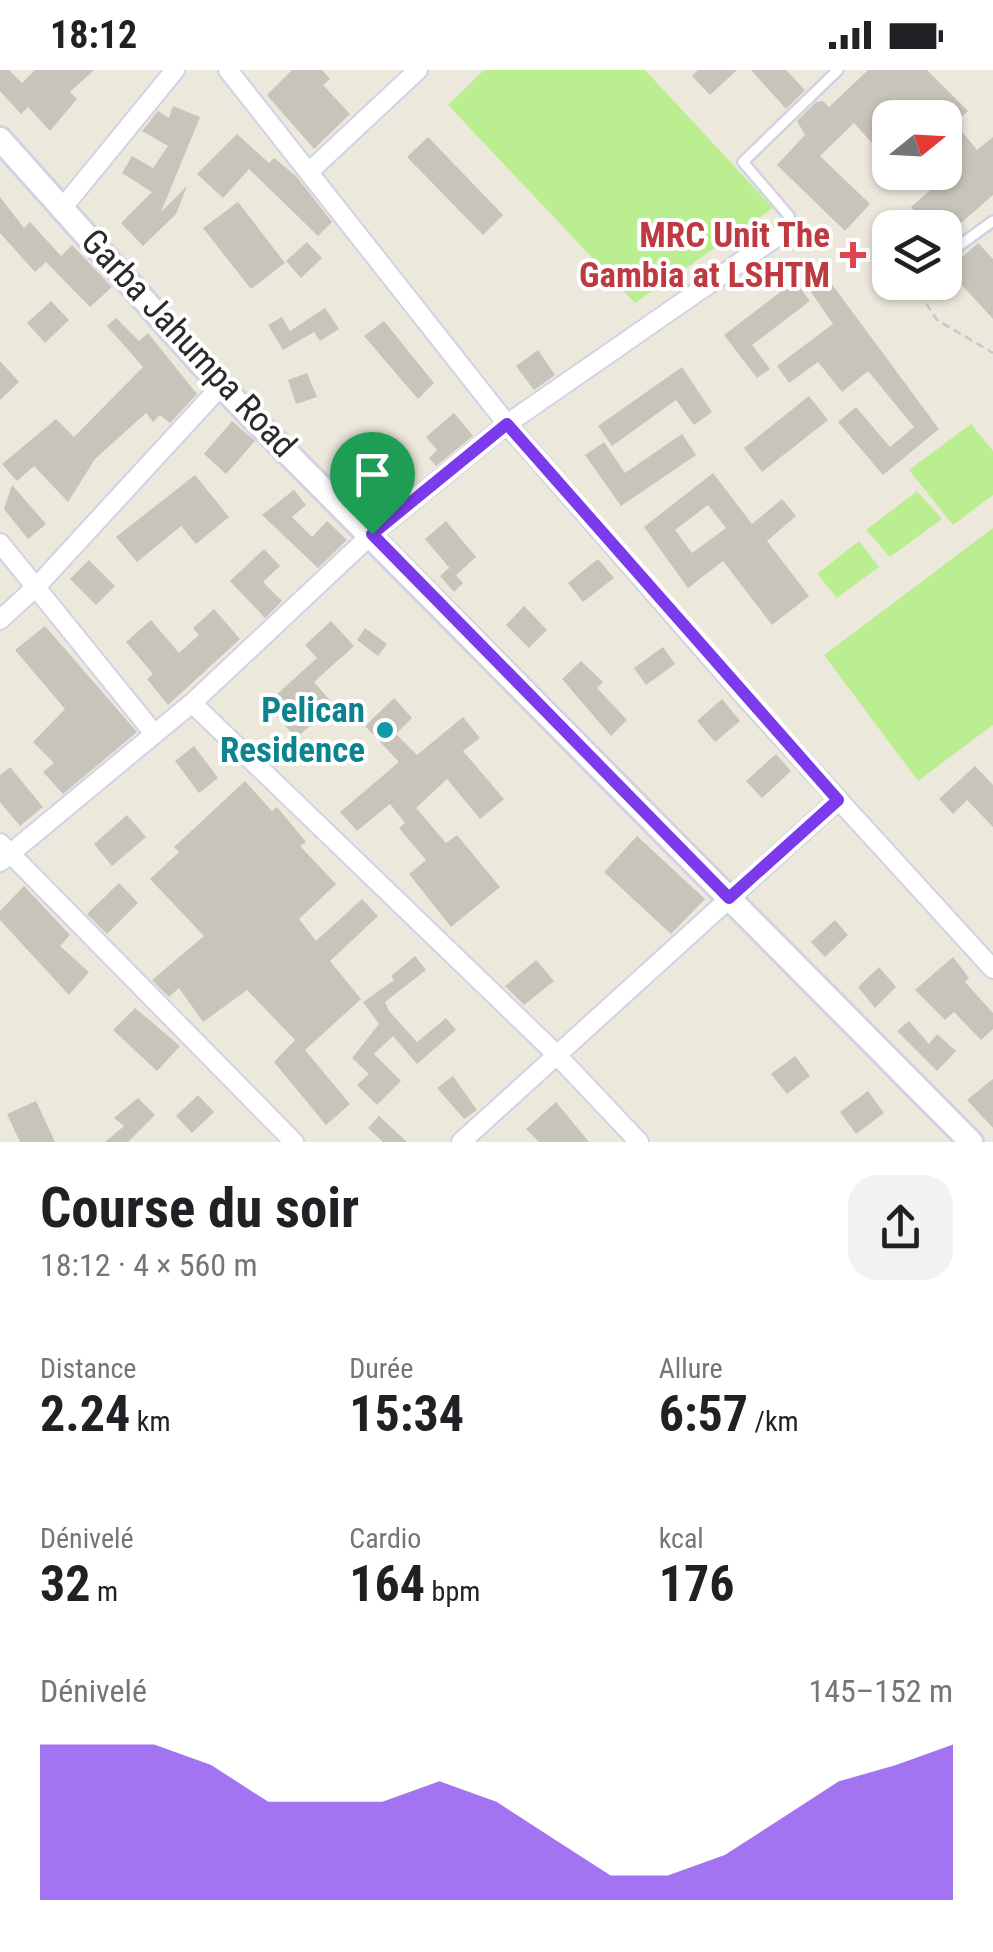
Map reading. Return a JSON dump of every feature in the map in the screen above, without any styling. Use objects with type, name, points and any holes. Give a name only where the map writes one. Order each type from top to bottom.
[{"type":"street","points":[[64,206],[175,70]]},
{"type":"street","points":[[228,70],[311,170],[507,424],[838,800],[993,969]]},
{"type":"street","points":[[311,170],[418,70]]},
{"type":"street","name":"Garba Jahumpa Road","points":[[0,139],[64,206],[221,386],[372,534],[970,1142]]},
{"type":"street","points":[[294,1142],[3,853],[192,702],[372,534],[507,424],[791,227]]},
{"type":"street","points":[[0,620],[38,586],[221,386]]},
{"type":"street","points":[[0,542],[152,732]]},
{"type":"street","points":[[192,702],[556,1052],[639,1142]]},
{"type":"street","points":[[462,1142],[556,1052],[838,800]]},
{"type":"lane","points":[[791,227],[790,216],[744,162],[838,70]]},
{"type":"lane","points":[[962,244],[993,221]]},
{"type":"path","points":[[923,300],[936,320],[993,353]]},
{"type":"green space","points":[[484,70],[645,70],[773,208],[635,303],[448,105]]},
{"type":"green space","points":[[971,424],[993,451],[993,495],[953,525],[909,470]]},
{"type":"green space","points":[[917,491],[942,519],[890,557],[866,530]]},
{"type":"green space","points":[[993,528],[993,725],[918,781],[824,655]]},
{"type":"green space","points":[[859,541],[879,567],[837,598],[817,574]]},
{"type":"building","points":[[0,70],[9,70],[22,83],[35,70],[94,70],[70,92],[77,99],[50,131],[28,107],[21,114],[0,91]]},
{"type":"building","points":[[292,70],[322,70],[330,79],[323,85],[350,114],[314,149],[267,95]]},
{"type":"building","points":[[698,70],[737,70],[710,95],[692,76]]},
{"type":"building","points":[[751,70],[786,70],[805,90],[786,109]]},
{"type":"building","points":[[868,70],[927,70],[957,100],[872,100],[872,143],[854,123],[820,156],[870,204],[845,231],[777,165],[805,135],[797,121],[816,102],[823,101],[829,107]]},
{"type":"building","points":[[173,106],[200,117],[161,212],[187,186],[176,214],[143,246],[121,223],[152,192],[122,173],[132,156],[153,168],[168,146],[142,131],[158,111],[169,118]]},
{"type":"building","points":[[962,132],[977,150],[993,137],[993,195],[962,222],[962,210],[911,207],[930,190],[962,190]]},
{"type":"building","points":[[237,134],[269,163],[274,158],[296,176],[332,222],[318,236],[249,169],[223,198],[197,174]]},
{"type":"building","points":[[428,137],[503,215],[483,235],[407,157]]},
{"type":"building","points":[[0,197],[24,228],[30,222],[61,256],[72,245],[112,287],[90,307],[46,262],[35,272],[0,233]]},
{"type":"building","points":[[238,202],[285,263],[251,289],[203,228]]},
{"type":"building","points":[[307,242],[322,258],[301,278],[286,261]]},
{"type":"building","points":[[978,243],[993,259],[993,319],[962,285],[962,257]]},
{"type":"building","points":[[828,279],[939,429],[883,475],[838,422],[856,407],[890,447],[914,427],[868,371],[842,392],[818,362],[789,383],[777,366],[833,324],[811,292]]},
{"type":"building","points":[[795,281],[810,301],[752,345],[770,369],[757,378],[724,335]]},
{"type":"building","points":[[51,301],[69,320],[45,343],[27,323]]},
{"type":"building","points":[[325,308],[339,329],[320,341],[314,332],[283,350],[268,325],[282,317],[290,331]]},
{"type":"building","points":[[116,318],[139,341],[148,333],[197,394],[170,423],[160,415],[153,422],[146,413],[95,459],[68,502],[34,466],[17,481],[2,464],[56,419],[74,437],[143,367],[107,326]]},
{"type":"building","points":[[384,321],[434,383],[418,399],[364,336]]},
{"type":"building","points":[[538,350],[555,375],[534,390],[516,366]]},
{"type":"building","points":[[0,361],[19,382],[0,400]]},
{"type":"building","points":[[682,367],[712,412],[694,425],[676,400],[612,446],[598,426]]},
{"type":"building","points":[[307,373],[317,397],[296,404],[288,380]]},
{"type":"building","points":[[809,396],[828,420],[762,472],[744,448]]},
{"type":"building","points":[[454,413],[473,436],[436,466],[429,458],[437,450],[426,437]]},
{"type":"building","points":[[232,421],[255,441],[226,474],[204,454]]},
{"type":"building","points":[[682,434],[696,455],[621,506],[585,455],[604,442],[625,473]]},
{"type":"building","points":[[359,457],[393,491],[373,511],[339,476]]},
{"type":"building","points":[[713,473],[752,524],[782,499],[796,516],[767,541],[809,596],[772,625],[723,561],[688,588],[644,527]],"holes":[[[708,505],[726,528],[692,553],[675,530]]]},
{"type":"building","points":[[195,475],[229,517],[196,544],[181,526],[137,562],[116,537]]},
{"type":"building","points":[[12,485],[46,524],[28,539],[4,509]]},
{"type":"building","points":[[294,490],[306,505],[292,517],[312,537],[327,521],[347,540],[318,568],[262,515]]},
{"type":"building","points":[[446,521],[476,557],[456,575],[463,583],[454,592],[440,576],[449,568],[452,571],[425,539]]},
{"type":"building","points":[[264,549],[280,566],[263,582],[282,601],[265,618],[230,581]]},
{"type":"building","points":[[598,559],[614,578],[583,602],[568,583]]},
{"type":"building","points":[[89,560],[115,586],[96,605],[70,579]]},
{"type":"building","points":[[524,606],[547,630],[529,648],[506,625]]},
{"type":"building","points":[[214,609],[240,639],[168,705],[147,679],[153,674],[126,642],[151,620],[179,653],[199,635],[193,628]]},
{"type":"building","points":[[331,621],[354,646],[314,682],[334,705],[296,738],[266,704],[317,658],[305,645]]},
{"type":"building","points":[[45,626],[137,732],[63,794],[43,772],[54,763],[33,742],[65,709],[15,650]]},
{"type":"building","points":[[365,628],[387,644],[378,656],[357,640]]},
{"type":"building","points":[[663,647],[675,664],[646,685],[634,668]]},
{"type":"building","points":[[581,661],[603,682],[597,688],[627,720],[611,736],[562,679]]},
{"type":"building","points":[[394,698],[412,718],[396,734],[417,755],[463,717],[480,738],[463,751],[504,799],[480,819],[447,779],[416,808],[446,843],[457,835],[500,887],[451,927],[409,874],[426,860],[399,828],[405,823],[390,804],[357,831],[340,812],[399,762],[365,726]]},
{"type":"building","points":[[722,699],[740,721],[715,742],[697,721]]},
{"type":"building","points":[[194,746],[218,778],[199,793],[175,761]]},
{"type":"building","points":[[776,754],[791,771],[762,798],[746,781]]},
{"type":"building","points":[[975,766],[993,785],[993,827],[967,800],[953,814],[939,799]]},
{"type":"building","points":[[10,767],[43,807],[20,826],[0,802],[0,775]]},
{"type":"building","points":[[245,781],[272,811],[277,807],[306,842],[300,846],[336,884],[299,919],[316,941],[362,899],[378,916],[330,961],[361,999],[305,1050],[350,1104],[326,1125],[274,1062],[295,1040],[247,990],[203,1022],[179,988],[169,997],[152,980],[204,936],[150,879],[179,852],[174,847]]},
{"type":"building","points":[[127,815],[146,837],[112,866],[94,844]]},
{"type":"building","points":[[637,836],[705,899],[671,934],[604,872]]},
{"type":"building","points":[[119,883],[138,903],[107,934],[87,914]]},
{"type":"building","points":[[24,886],[70,935],[60,946],[89,972],[69,995],[0,920],[0,911]]},
{"type":"building","points":[[835,920],[848,935],[825,957],[811,942]]},
{"type":"building","points":[[415,956],[426,970],[385,1002],[389,1011],[417,1042],[446,1018],[456,1030],[417,1064],[393,1036],[374,1054],[401,1081],[377,1105],[357,1085],[369,1074],[352,1058],[379,1024],[363,1002],[394,980],[391,976]]},
{"type":"building","points":[[953,957],[969,978],[965,982],[993,1013],[993,1029],[981,1040],[954,1012],[945,1020],[915,990]]},
{"type":"building","points":[[536,960],[554,981],[524,1005],[505,986]]},
{"type":"building","points":[[879,967],[896,987],[875,1008],[858,987]]},
{"type":"building","points":[[135,1008],[180,1046],[157,1071],[113,1030]]},
{"type":"building","points":[[909,1021],[929,1044],[937,1034],[956,1051],[937,1071],[897,1031]]},
{"type":"building","points":[[795,1056],[810,1076],[787,1094],[771,1074]]},
{"type":"building","points":[[453,1076],[477,1110],[464,1119],[437,1088]]},
{"type":"building","points":[[993,1079],[993,1128],[967,1100]]},
{"type":"building","points":[[868,1091],[884,1113],[856,1134],[840,1112]]},
{"type":"building","points":[[198,1095],[214,1112],[192,1133],[176,1116]]},
{"type":"building","points":[[138,1098],[155,1115],[128,1142],[105,1142],[124,1126],[114,1118]]},
{"type":"building","points":[[36,1101],[55,1142],[20,1142],[7,1114]]},
{"type":"building","points":[[556,1102],[589,1142],[539,1142],[526,1129]]},
{"type":"building","points":[[379,1116],[407,1142],[383,1142],[368,1128]]},
{"type":"place","name":"MRC Unit The Gambia at LSHTM","points":[[853,255]]},
{"type":"place","name":"Pelican Residence","points":[[385,730]]},
{"type":"route","points":[[507,424],[838,800],[729,898],[372,534],[507,424]]}]
